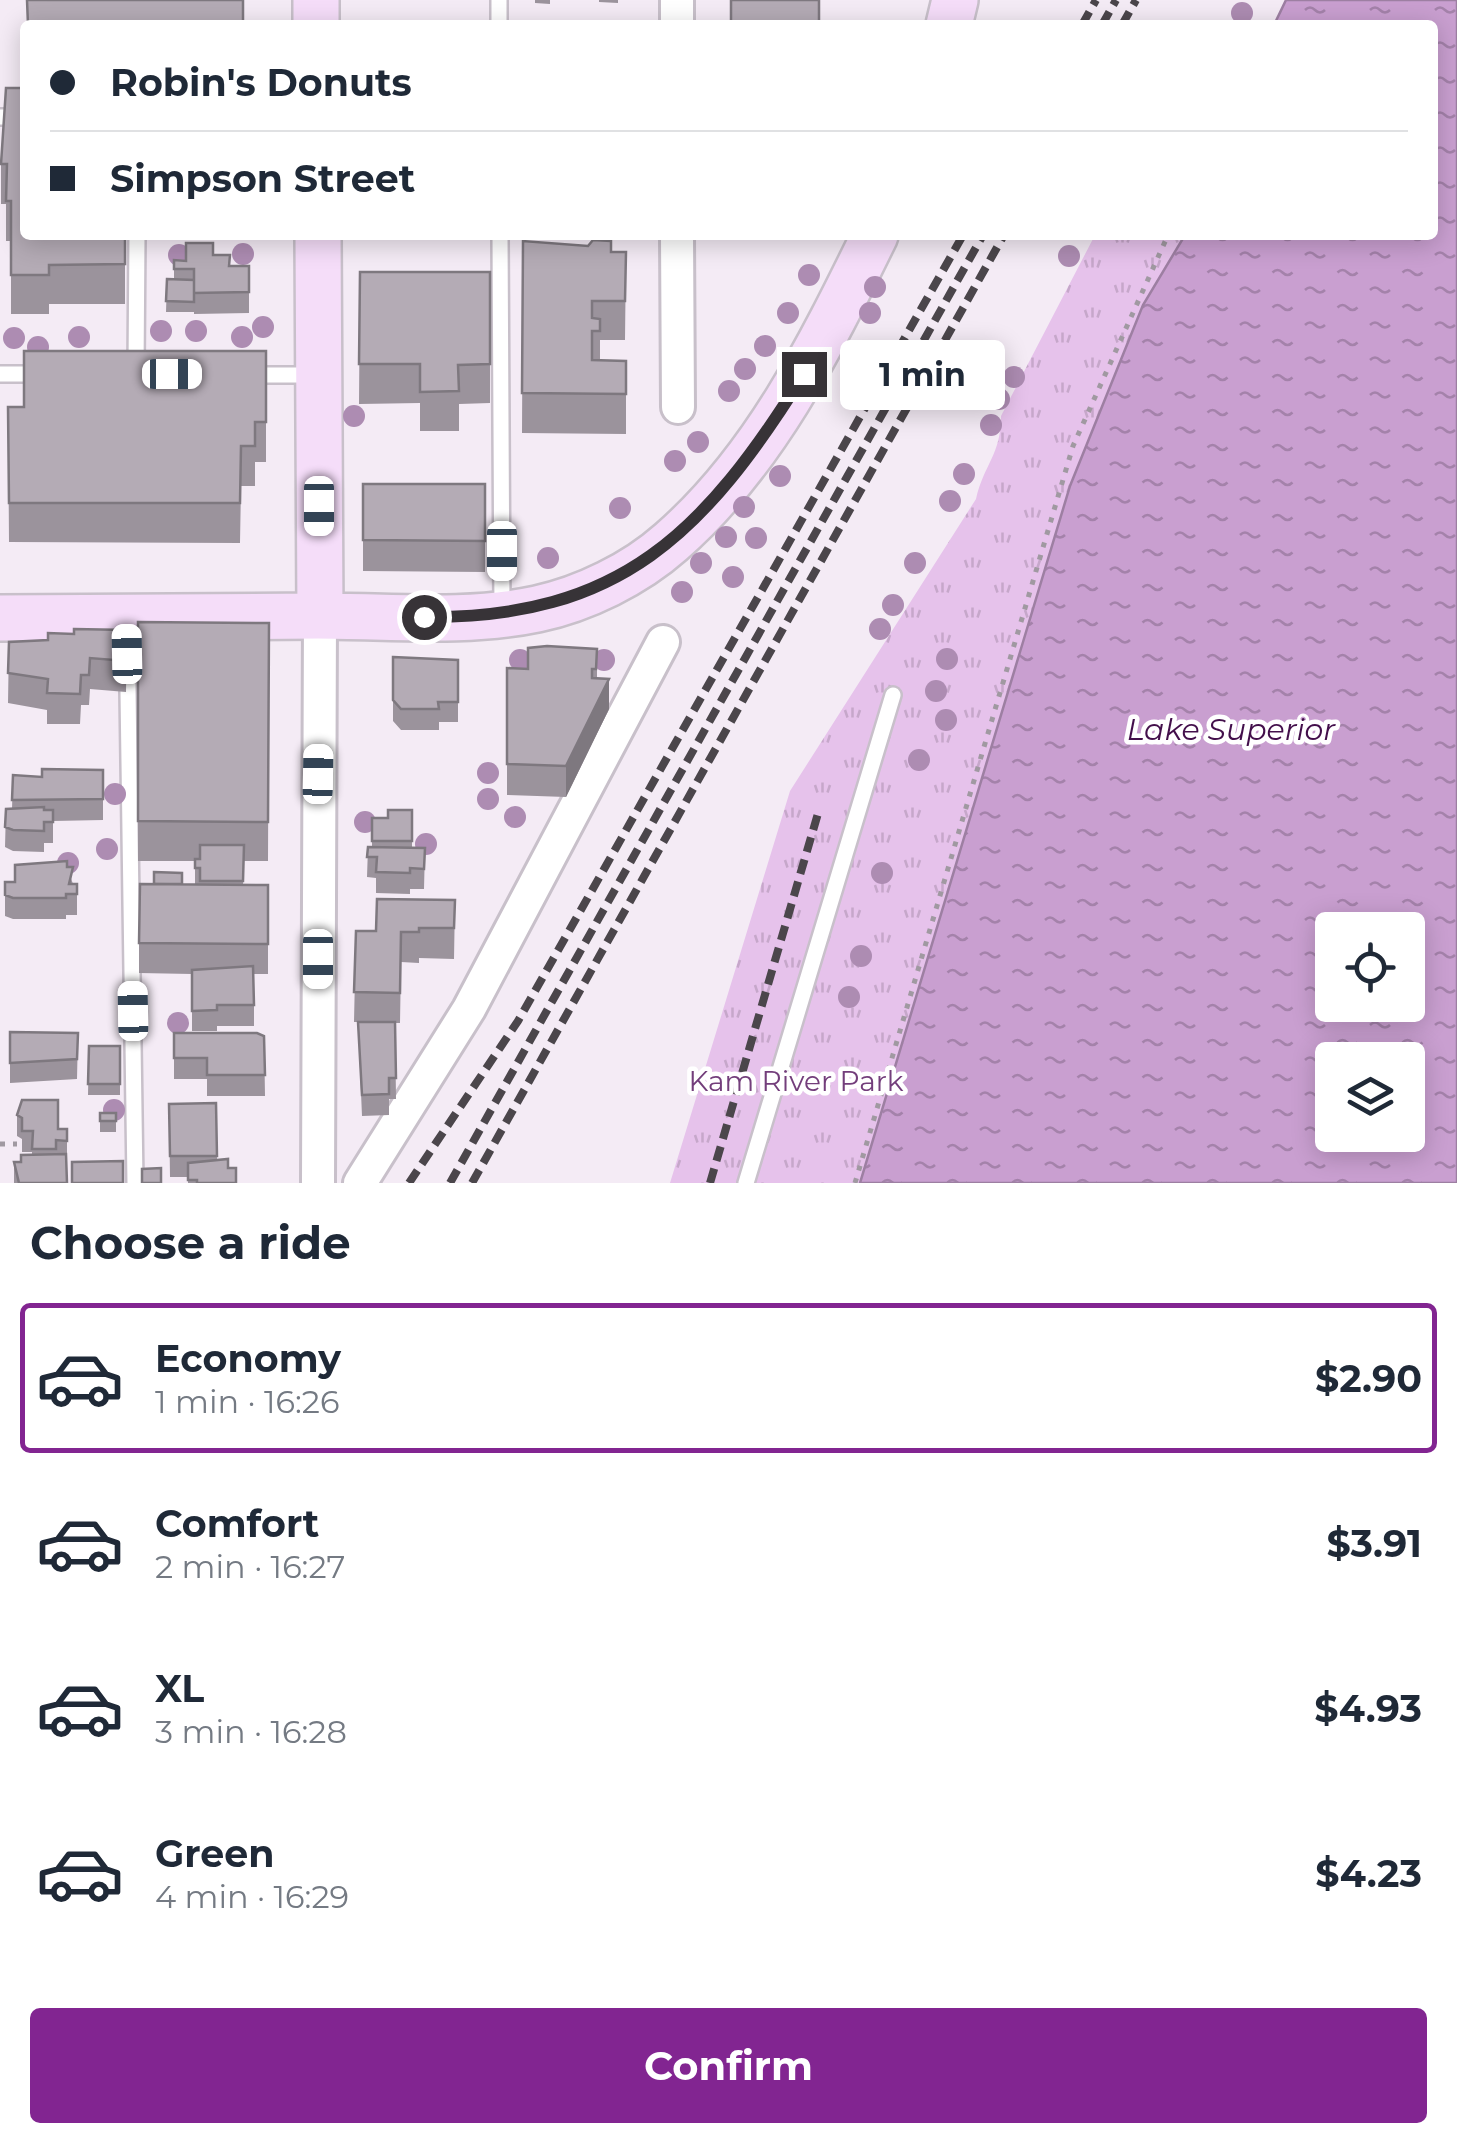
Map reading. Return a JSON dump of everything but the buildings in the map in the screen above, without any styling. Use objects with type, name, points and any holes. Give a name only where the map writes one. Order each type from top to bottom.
[{"type":"main road","points":[[298,240],[318,375],[320,616]]},
{"type":"main road","points":[[0,618],[502,615],[574,598],[635,568],[670,543],[718,496],[764,437],[804,374],[872,240]]},
{"type":"street","points":[[678,240],[678,407]]},
{"type":"street","points":[[318,1183],[320,616]]},
{"type":"street","points":[[360,1183],[469,1009],[663,642]]},
{"type":"lane","points":[[136,374],[137,240]]},
{"type":"lane","points":[[500,240],[502,615]]},
{"type":"lane","points":[[0,374],[58,374]]},
{"type":"lane","points":[[117,374],[154,374]]},
{"type":"lane","points":[[224,375],[318,375]]},
{"type":"lane","points":[[126,617],[136,1183]]},
{"type":"lane","points":[[746,1183],[893,695]]},
{"type":"path","points":[[855,1183],[1074,446],[1166,240]]},
{"type":"path","points":[[0,1144],[17,1144]]},
{"type":"green space","name":"Kam River Park","points":[[1092,240],[1182,240],[1143,305],[1070,486],[860,1183],[670,1183],[790,791],[976,499],[995,450],[1001,416]]},
{"type":"water","name":"Lake Superior","points":[[1286,0],[1457,0],[1457,1183],[860,1183],[1070,486],[1143,305],[1182,240],[1438,240],[1438,20],[1276,20]]},
{"type":"railway","points":[[1085,20],[1096,0]]},
{"type":"railway","points":[[1105,20],[1116,0]]},
{"type":"railway","points":[[1125,20],[1136,0]]},
{"type":"railway","points":[[409,1183],[518,1021],[960,240]]},
{"type":"railway","points":[[450,1183],[980,240]]},
{"type":"railway","points":[[472,1183],[1001,240]]},
{"type":"railway","points":[[710,1183],[819,810]]},
{"type":"route","points":[[424,617],[502,615],[539,608],[574,598],[635,568],[670,543],[718,496],[764,437],[804,374]]}]
